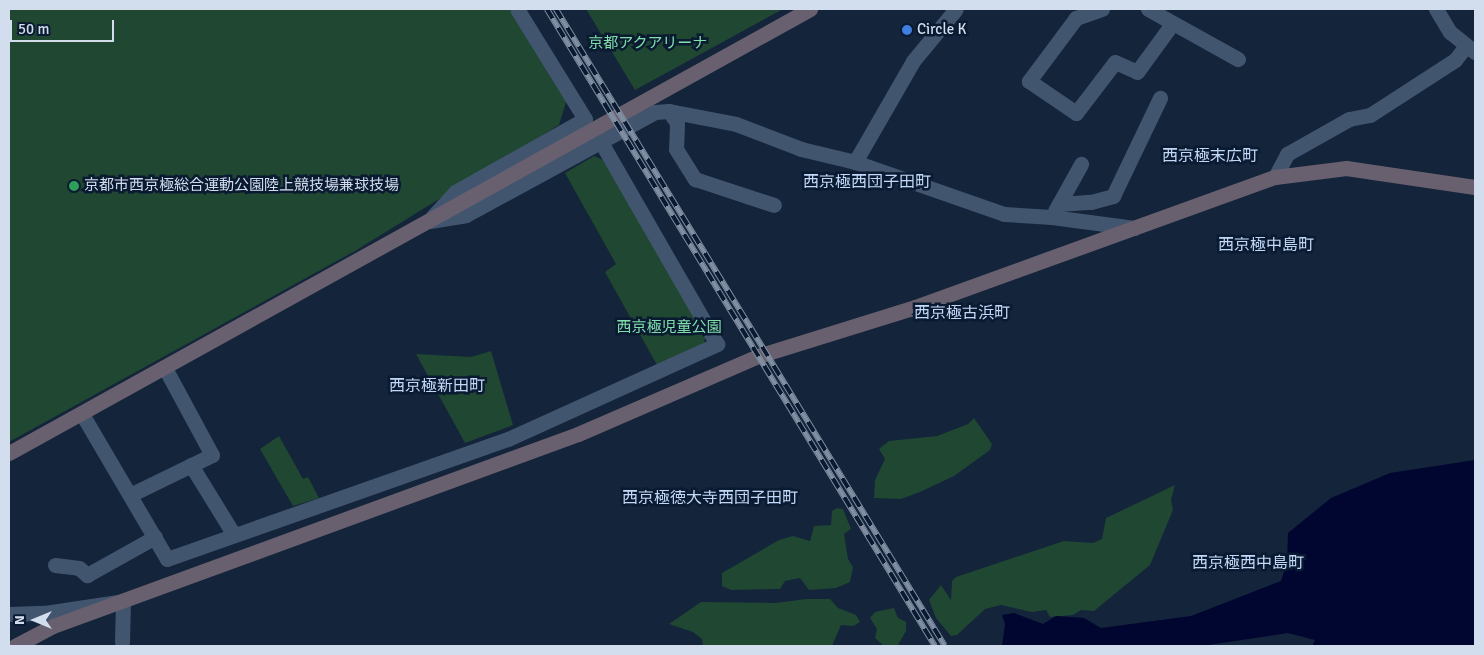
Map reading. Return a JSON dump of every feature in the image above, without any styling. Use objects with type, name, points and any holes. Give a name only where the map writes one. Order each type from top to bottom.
[{"type":"street","points":[[429,221],[455,192],[585,119],[517,9]]},
{"type":"street","points":[[9,453],[810,9]]},
{"type":"street","points":[[855,162],[913,61],[956,9]]},
{"type":"street","points":[[1102,9],[1076,18],[1029,80],[1076,113],[1115,62],[1137,72],[1172,24]]},
{"type":"street","points":[[1148,9],[1238,59]]},
{"type":"street","points":[[1275,177],[1286,154],[1349,119],[1370,115],[1471,49],[1450,32],[1436,9]]},
{"type":"street","points":[[429,221],[466,216],[655,112],[669,111],[736,124],[801,149],[855,162],[1004,214],[1056,210],[1113,196],[1160,98]]},
{"type":"street","points":[[669,111],[677,123],[676,149],[696,179],[774,206]]},
{"type":"street","points":[[82,414],[132,494],[168,559],[508,439],[717,344],[601,142]]},
{"type":"street","points":[[1056,210],[1080,164]]},
{"type":"street","points":[[15,646],[54,626],[578,434],[758,356],[915,307],[1275,177],[1346,168],[1475,187]]},
{"type":"street","points":[[1056,210],[1134,228]]},
{"type":"street","points":[[132,494],[212,455],[165,368]]},
{"type":"street","points":[[191,465],[234,535]]},
{"type":"street","points":[[55,565],[79,568],[87,575],[155,537]]},
{"type":"street","points":[[9,614],[45,613],[123,601]]},
{"type":"street","points":[[122,642],[123,601]]},
{"type":"green space","points":[[9,9],[509,9],[566,102],[559,125],[355,251],[9,442]]},
{"type":"green space","name":"京都アクアリーナ","points":[[586,9],[783,9],[635,90]]},
{"type":"green space","name":"西京極児童公園","points":[[594,156],[603,160],[706,335],[704,343],[657,365],[605,272],[616,264],[565,173]]},
{"type":"green space","points":[[491,351],[513,425],[465,443],[416,354],[471,357]]},
{"type":"green space","points":[[974,418],[992,444],[990,450],[954,476],[920,492],[901,499],[874,498],[875,480],[885,459],[879,449],[889,441],[937,436],[968,424]]},
{"type":"green space","points":[[279,436],[303,479],[308,477],[319,498],[293,506],[260,449]]},
{"type":"green space","points":[[1175,485],[1171,500],[1173,510],[1150,565],[1094,611],[1081,610],[1073,615],[1050,617],[1046,610],[1032,612],[1001,605],[985,609],[957,635],[951,636],[936,618],[929,600],[941,585],[951,600],[952,581],[956,577],[1064,541],[1093,543],[1102,539],[1106,518]]},
{"type":"green space","points":[[837,508],[843,509],[851,529],[844,534],[848,559],[853,567],[850,582],[836,588],[809,590],[800,578],[785,581],[780,589],[731,590],[722,586],[722,573],[779,540],[793,536],[810,541],[814,526],[831,525],[832,511]]},
{"type":"green space","points":[[806,599],[830,599],[838,608],[856,615],[860,622],[853,626],[841,625],[832,646],[703,646],[702,639],[693,632],[669,624],[701,602],[776,603]]},
{"type":"green space","points":[[894,608],[898,618],[906,622],[906,631],[898,645],[884,646],[875,638],[877,629],[870,618],[875,612]]},
{"type":"water","points":[[1475,460],[1475,646],[1312,646],[1315,640],[1288,633],[1201,646],[1002,646],[1005,624],[1002,615],[1014,613],[1043,624],[1056,616],[1084,618],[1101,628],[1191,616],[1281,581],[1287,562],[1288,533],[1331,498],[1390,473]]},
{"type":"railway","points":[[547,9],[935,646]]},
{"type":"railway","points":[[556,9],[945,646]]},
{"type":"place","name":"Circle K","points":[[907,30]]},
{"type":"place","name":"京都市西京極総合運動公園陸上競技場兼球技場","points":[[74,186]]},
{"type":"district","name":"西京極末広町","points":[[1210,156]]},
{"type":"district","name":"西京極西団子田町","points":[[867,182]]},
{"type":"district","name":"西京極中島町","points":[[1266,245]]},
{"type":"district","name":"西京極古浜町","points":[[962,313]]},
{"type":"district","name":"西京極新田町","points":[[437,386]]},
{"type":"district","name":"西京極徳大寺西団子田町","points":[[710,498]]},
{"type":"district","name":"西京極西中島町","points":[[1248,563]]}]
